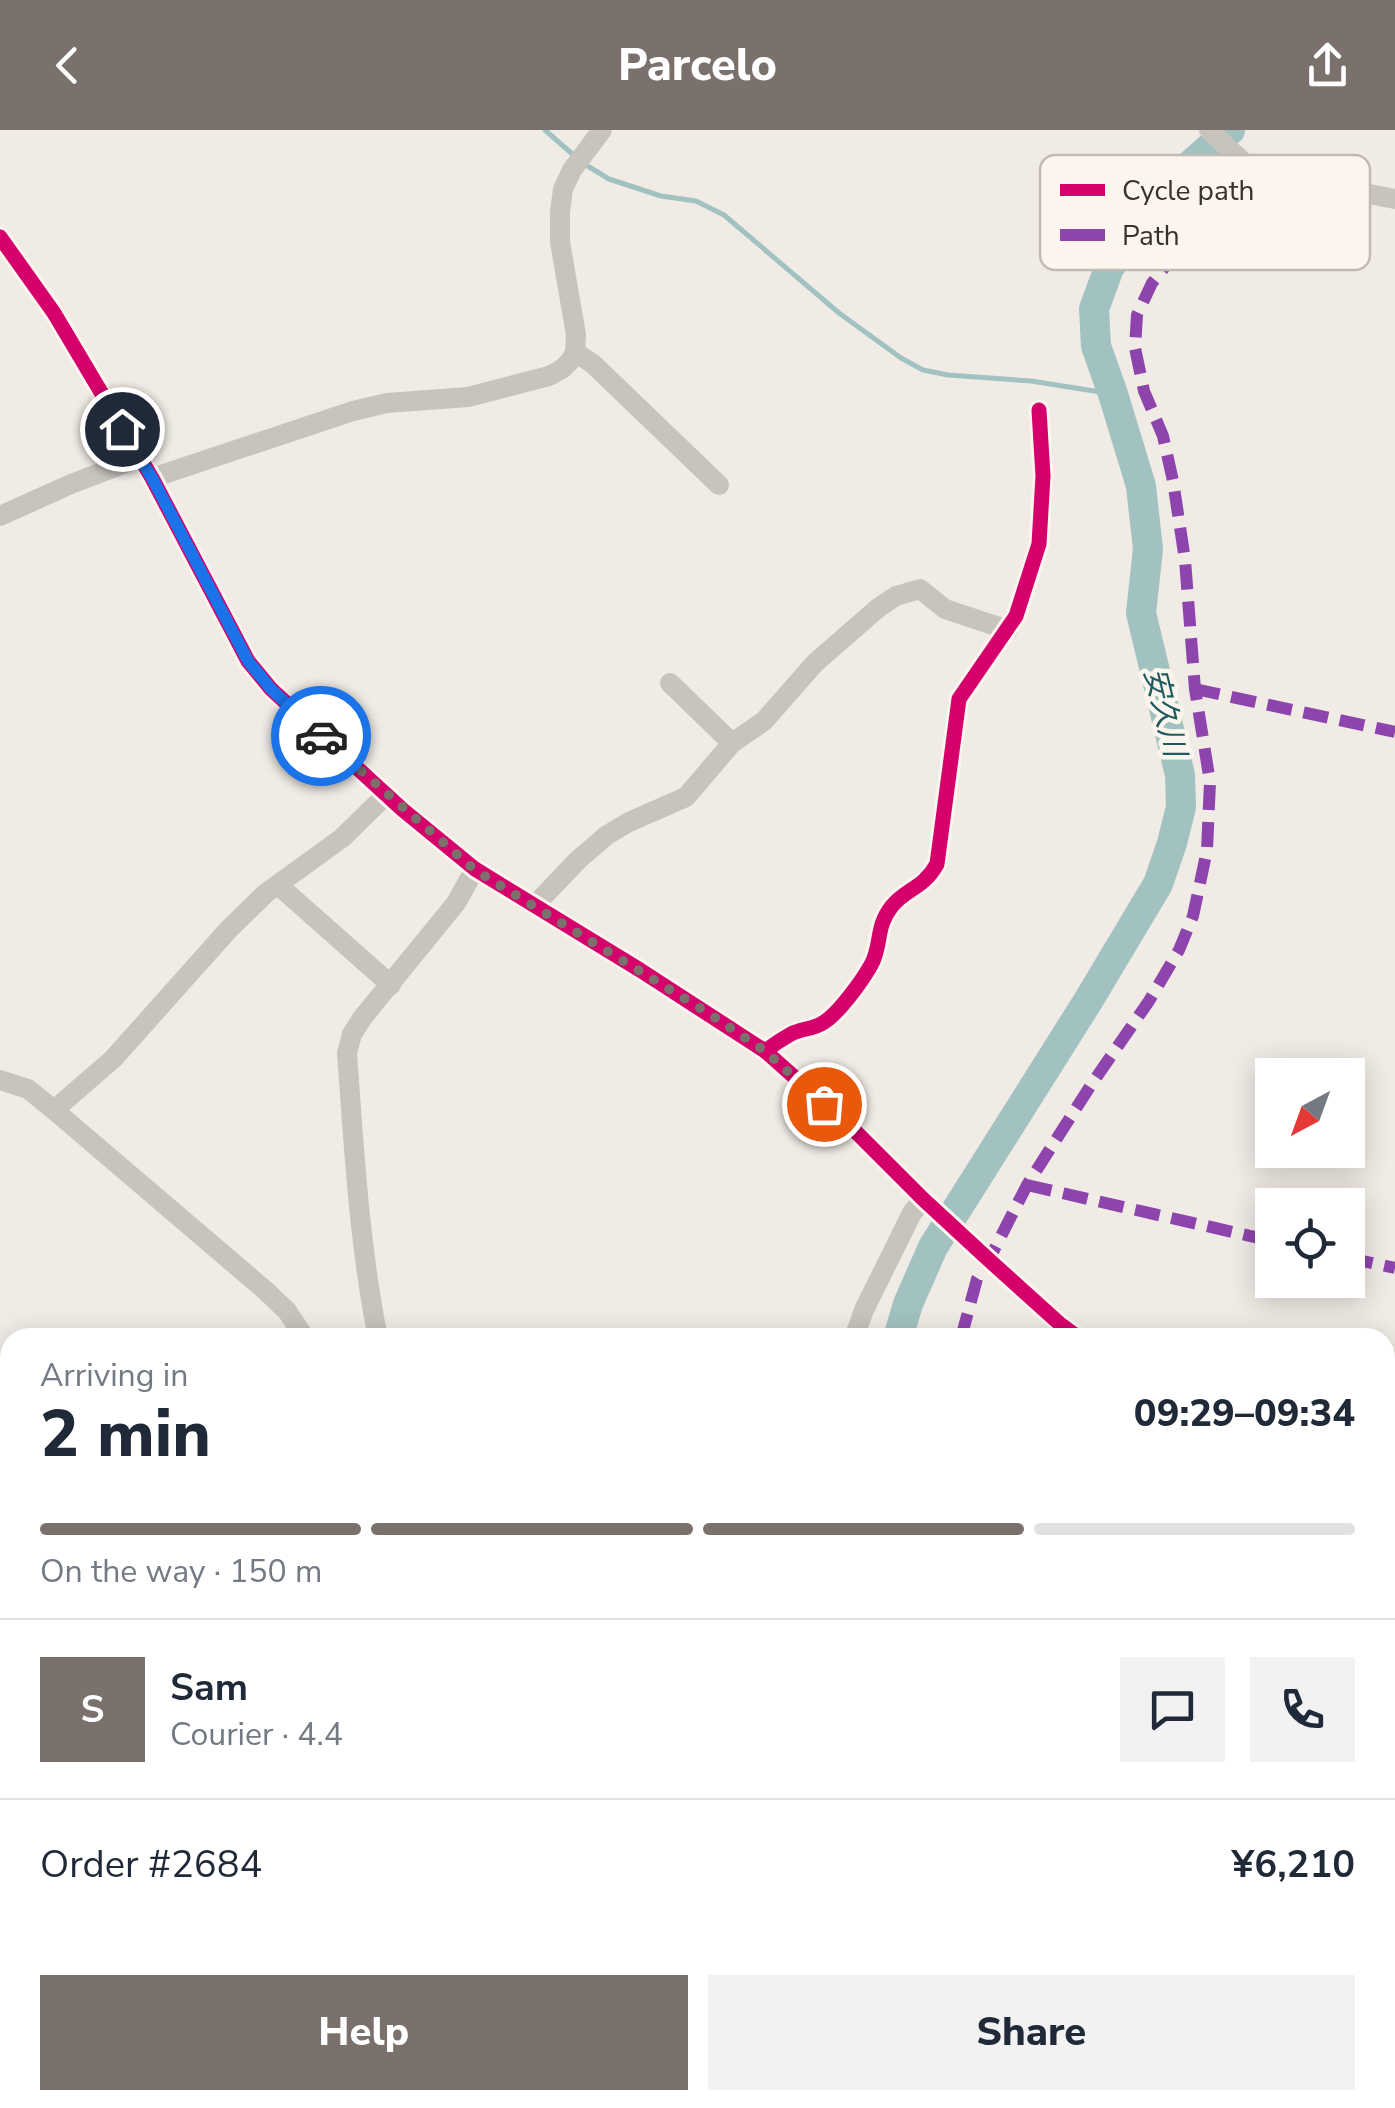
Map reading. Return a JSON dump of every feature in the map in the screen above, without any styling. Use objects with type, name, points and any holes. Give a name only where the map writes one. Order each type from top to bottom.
[{"type":"street","points":[[152,478],[353,411],[387,403],[468,396],[562,369],[575,352],[576,335],[560,242],[563,189],[602,130]]},
{"type":"street","points":[[1209,130],[1235,155]]},
{"type":"street","points":[[1370,194],[1395,199]]},
{"type":"street","points":[[0,237],[54,313],[152,478],[248,661],[271,689],[475,870],[765,1051],[1065,1328]]},
{"type":"street","points":[[575,352],[593,364],[719,485]]},
{"type":"street","points":[[765,1051],[794,1032],[820,1025],[832,1017],[874,960],[882,920],[902,896],[930,877],[937,864],[959,700],[1016,616],[1039,544],[1044,476],[1039,410]]},
{"type":"street","points":[[0,516],[139,458]]},
{"type":"street","points":[[535,905],[607,835],[686,797],[732,743],[764,721],[815,663],[896,596],[920,589],[946,609],[1008,630]]},
{"type":"street","points":[[670,683],[732,743]]},
{"type":"street","points":[[54,1110],[113,1059],[229,929],[278,885],[342,838],[386,794]]},
{"type":"street","points":[[376,1328],[362,1246],[347,1053],[352,1034],[363,1017],[456,904],[475,870]]},
{"type":"street","points":[[278,885],[391,984]]},
{"type":"street","points":[[0,1080],[28,1088],[266,1291],[298,1328]]},
{"type":"street","points":[[858,1328],[904,1229],[923,1199]]},
{"type":"waterway","points":[[545,130],[577,158]]},
{"type":"waterway","name":"安久川","points":[[1202,155],[1230,130]]},
{"type":"waterway","points":[[586,165],[609,179],[661,196],[696,201],[724,215],[839,313],[923,370],[1113,394]]},
{"type":"waterway","name":"安久川","points":[[901,1328],[933,1247],[1158,884],[1181,807],[1180,775],[1141,613],[1148,549],[1141,486],[1096,346],[1094,309],[1108,270]]},
{"type":"marked path","points":[[964,1328],[977,1279],[1027,1185],[1179,950],[1193,916],[1207,850],[1210,782],[1195,689],[1185,560],[1163,436],[1144,391],[1135,348],[1137,315],[1162,270]]},
{"type":"marked path","points":[[1195,689],[1395,732]]},
{"type":"marked path","points":[[1027,1185],[1255,1237]]},
{"type":"marked path","points":[[1365,1262],[1395,1268]]},
{"type":"cycle path","points":[[0,237],[54,313],[152,478],[248,661],[271,689],[403,810],[475,869],[765,1051],[1065,1328]]},
{"type":"cycle path","points":[[765,1051],[791,1034],[821,1024],[841,1006],[871,965],[887,914],[937,864],[959,699],[1016,616],[1039,544],[1043,476],[1039,410]]},
{"type":"way so far","points":[[321,736],[475,870],[765,1051],[824,1104]]},
{"type":"route","points":[[122,429],[248,661],[271,689],[321,736]]}]
